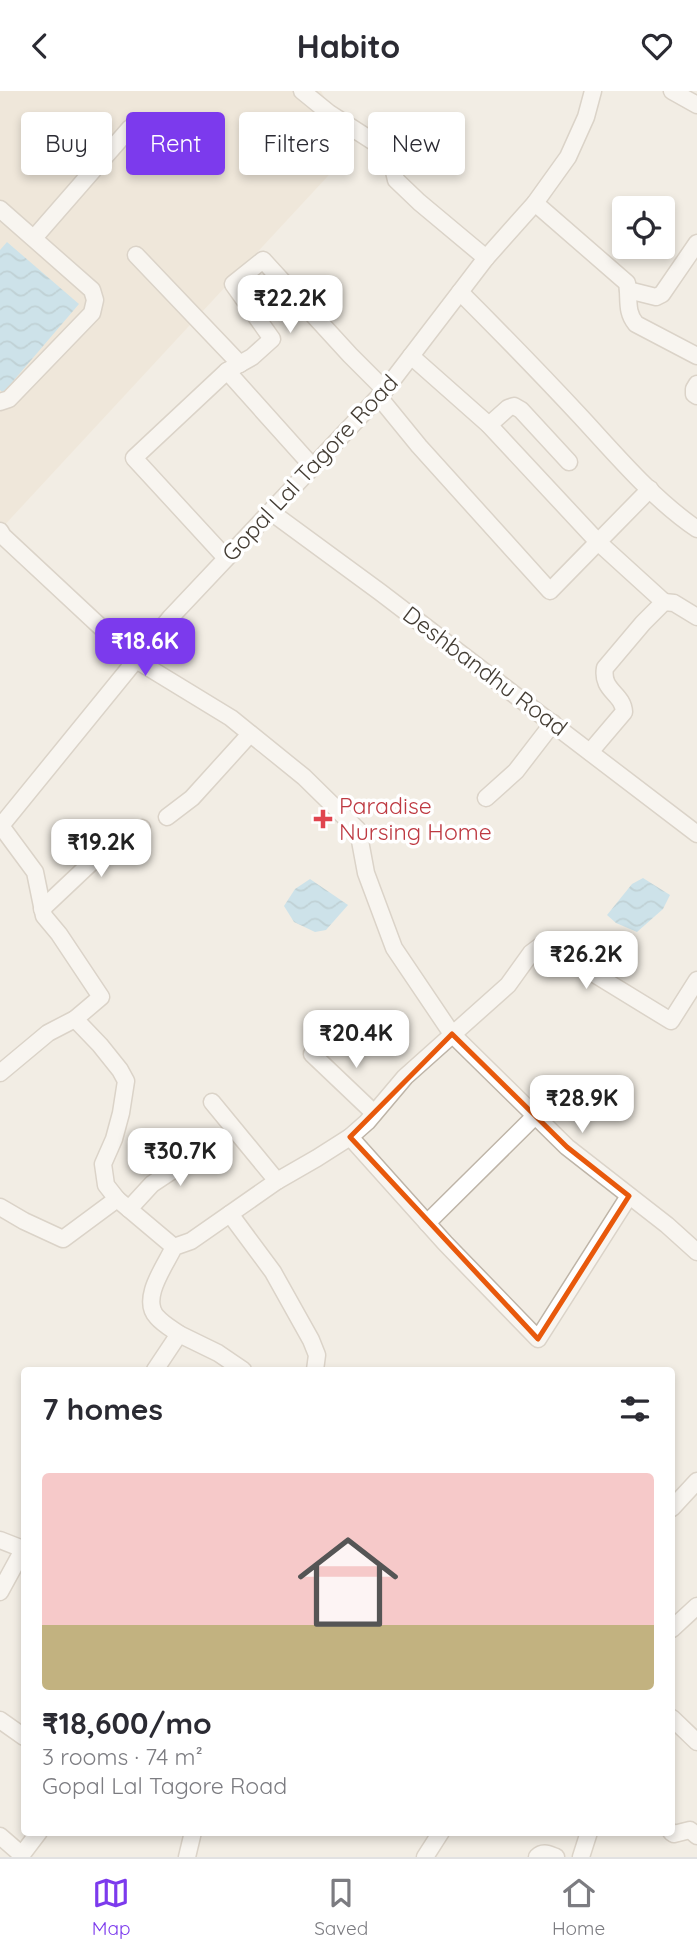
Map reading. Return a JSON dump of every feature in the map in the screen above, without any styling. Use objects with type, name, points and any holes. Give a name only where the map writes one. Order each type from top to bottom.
[{"type":"street","points":[[302,91],[329,113],[377,144],[391,159],[396,180],[486,258]]},
{"type":"street","name":"Gopal Lal Tagore Road","points":[[0,827],[170,618],[382,393],[486,258],[535,203],[568,156],[586,117],[593,91]]},
{"type":"street","points":[[672,91],[697,105]]},
{"type":"street","points":[[34,239],[126,133]]},
{"type":"street","points":[[535,203],[627,283],[627,308],[636,324],[697,356]]},
{"type":"street","points":[[0,402],[9,399],[92,313],[95,300],[92,290],[2,214]]},
{"type":"street","points":[[628,291],[656,297],[662,294],[697,243]]},
{"type":"street","points":[[136,255],[313,467]]},
{"type":"street","points":[[226,558],[134,458],[233,368],[252,358],[272,339],[233,284],[263,260],[382,393],[419,446],[550,591],[650,489]]},
{"type":"street","points":[[460,292],[650,489],[678,516],[697,529]]},
{"type":"street","points":[[411,356],[489,425],[598,542],[664,602],[674,603],[697,617]]},
{"type":"street","points":[[697,384],[694,394],[697,396]]},
{"type":"street","points":[[489,425],[514,406],[521,410],[569,462]]},
{"type":"street","name":"Deshbandhu Road","points":[[271,512],[697,834]]},
{"type":"street","points":[[0,531],[136,660],[231,718],[304,777],[358,829],[366,873],[394,948],[452,1034],[567,1147],[697,1252]]},
{"type":"street","points":[[590,751],[624,712],[624,705],[606,684],[605,668],[664,602]]},
{"type":"street","points":[[486,798],[516,771],[553,723]]},
{"type":"street","points":[[167,817],[192,798],[250,734]]},
{"type":"street","points":[[0,827],[35,872],[44,916],[101,997],[75,1019],[48,1033],[0,1073]]},
{"type":"street","points":[[42,909],[94,860],[142,828]]},
{"type":"street","points":[[239,1367],[218,1353],[179,1334],[156,1316],[151,1305],[151,1294],[174,1247],[191,1241],[277,1181],[350,1137],[405,1077],[508,985],[531,953],[539,947],[547,946],[671,1021],[697,980]]},
{"type":"street","points":[[75,1019],[107,1053],[126,1081],[114,1139],[103,1164],[106,1185],[123,1204],[174,1247]]},
{"type":"street","points":[[312,1053],[374,1113]]},
{"type":"street","points":[[212,1102],[277,1181]]},
{"type":"street","points":[[427,1223],[535,1116]]},
{"type":"street","points":[[350,1137],[427,1223],[538,1339],[629,1196]]},
{"type":"street","points":[[0,1207],[63,1239],[123,1204],[188,1160],[218,1148]]},
{"type":"street","points":[[230,1214],[274,1272],[311,1340],[317,1355],[315,1367]]},
{"type":"street","points":[[157,1367],[179,1334]]},
{"type":"street","points":[[675,1505],[697,1481]]},
{"type":"street","points":[[0,1540],[21,1548]]},
{"type":"street","points":[[0,1592],[21,1554]]},
{"type":"street","points":[[675,1626],[697,1606]]},
{"type":"street","points":[[0,1720],[21,1735]]},
{"type":"street","points":[[675,1721],[697,1742]]},
{"type":"street","points":[[675,1835],[690,1829],[697,1836]]},
{"type":"street","points":[[0,1836],[21,1856],[36,1836]]},
{"type":"street","points":[[187,1857],[193,1836]]},
{"type":"street","points":[[425,1857],[439,1836]]},
{"type":"street","points":[[580,1857],[588,1836]]},
{"type":"street","points":[[537,1857],[547,1853],[556,1857]]},
{"type":"highlighted area","points":[[452,1034],[567,1147],[629,1196],[538,1339],[350,1137]]},
{"type":"shaded area","points":[[0,91],[321,91],[333,112],[239,112],[239,175],[329,175],[0,530]]},
{"type":"water","points":[[7,242],[79,304],[3,393],[0,390],[0,250]]},
{"type":"water","points":[[643,878],[670,895],[663,909],[637,932],[616,923],[607,915],[632,884]]},
{"type":"water","points":[[310,879],[348,905],[326,930],[315,932],[294,922],[284,906],[295,889]]},
{"type":"place","name":"Paradise Nursing Home","points":[[323,819]]}]
